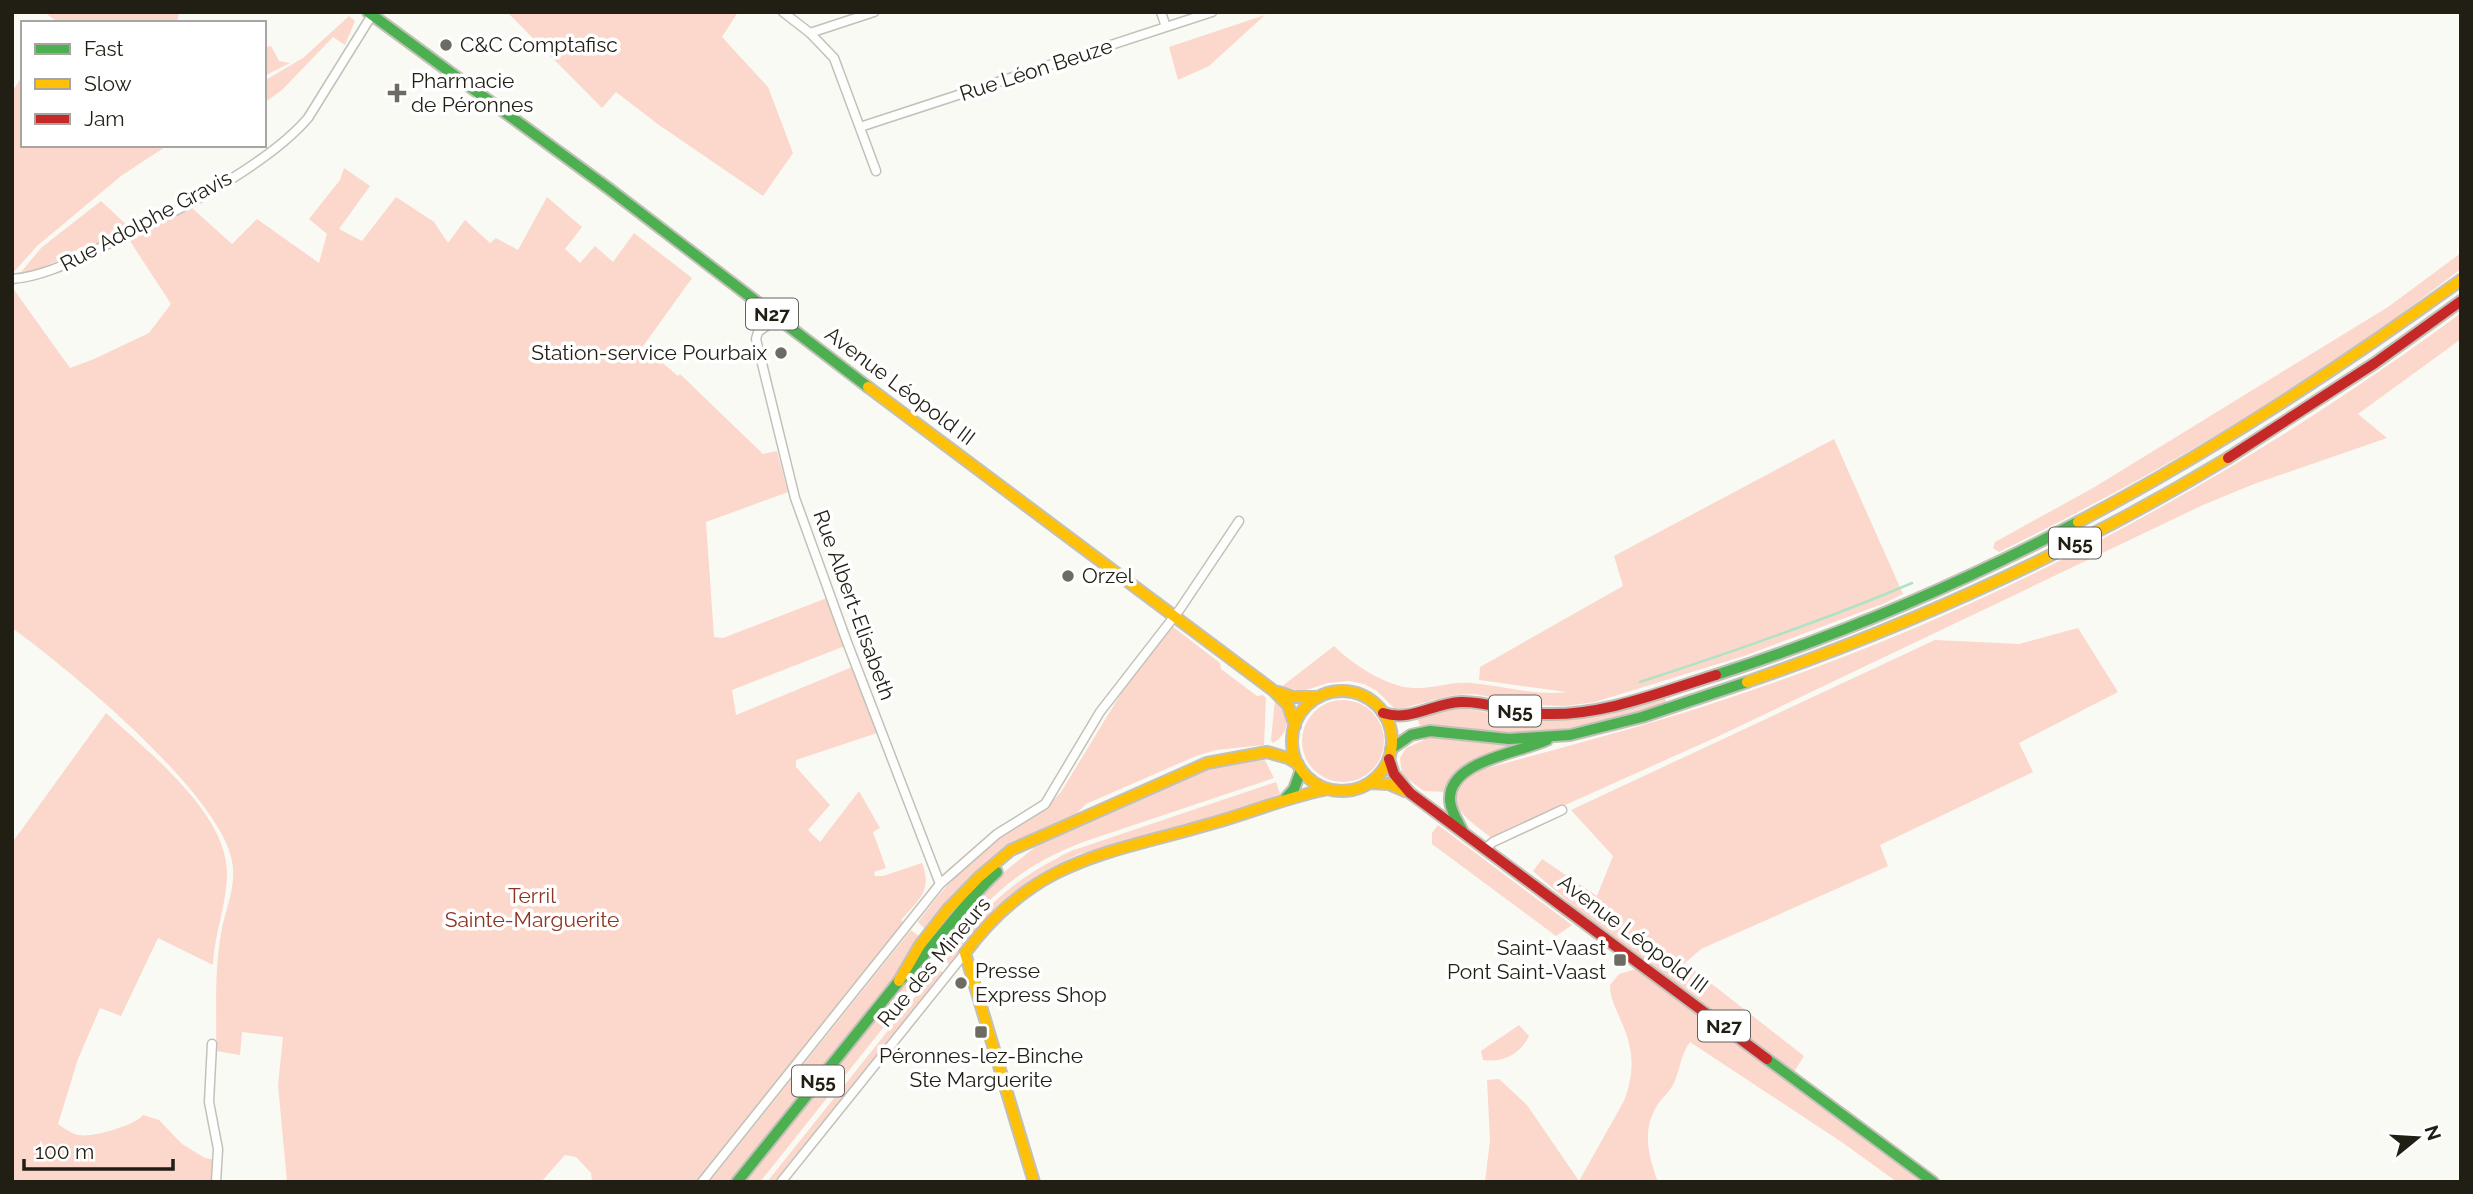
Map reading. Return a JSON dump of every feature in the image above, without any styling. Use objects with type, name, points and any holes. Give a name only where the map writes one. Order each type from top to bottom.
[{"type":"main road","name":"Avenue Léopold III","points":[[370,14],[608,188],[783,323],[1274,691],[1288,705],[1294,729]]},
{"type":"main road","name":"N55","points":[[1383,713],[1397,718],[1408,717],[1458,702],[1537,713],[1580,713],[1620,705],[1662,692],[1821,638],[1964,578],[2137,492],[2212,449],[2330,374],[2461,280]]},
{"type":"main road","name":"N55","points":[[1390,754],[1399,741],[1426,730],[1444,730],[1496,739],[1553,737],[1596,729],[1825,655],[2056,554],[2134,513],[2269,434],[2394,350],[2461,301]]},
{"type":"main road","name":"Avenue Léopold III","points":[[1274,691],[1293,697],[1319,697]]},
{"type":"main road","name":"N27","points":[[1319,697],[1332,692],[1347,691],[1373,702],[1383,713],[1392,737],[1390,754]]},
{"type":"main road","points":[[1294,729],[1303,711],[1319,697]]},
{"type":"main road","name":"N55","points":[[737,1182],[899,981],[927,955],[966,904],[992,876],[1042,836],[1207,763],[1268,752],[1294,729]]},
{"type":"main road","name":"N27","points":[[1294,729],[1293,750],[1300,767]]},
{"type":"main road","points":[[1463,832],[1450,804],[1451,786],[1457,776],[1469,767],[1534,748],[1553,737]]},
{"type":"main road","points":[[1268,752],[1288,758],[1313,782],[1328,789]]},
{"type":"main road","name":"Avenue Léopold III","points":[[1390,754],[1394,774],[1410,793]]},
{"type":"main road","points":[[1369,783],[1384,768],[1390,754]]},
{"type":"main road","points":[[1286,798],[1294,789],[1300,767]]},
{"type":"main road","name":"Avenue Léopold III","points":[[1369,783],[1390,784],[1410,793],[1933,1182]]},
{"type":"main road","name":"N27","points":[[1328,789],[1349,790],[1369,783]]},
{"type":"main road","name":"Rue des Mineurs","points":[[965,953],[1004,907],[1028,888],[1061,868],[1214,823],[1286,798],[1328,789]]},
{"type":"main road","points":[[965,953],[1034,1182]]},
{"type":"street","points":[[783,12],[810,33],[834,58],[876,171]]},
{"type":"street","points":[[810,33],[874,12]]},
{"type":"street","points":[[1161,12],[1166,27]]},
{"type":"street","name":"Rue Léon Beuze","points":[[860,127],[1212,12]]},
{"type":"street","name":"Rue Adolphe Gravis","points":[[12,279],[34,277],[52,270],[137,230],[253,164],[297,131],[308,118],[370,14]]},
{"type":"street","name":"Rue Albert-Elisabeth","points":[[759,304],[761,314],[756,339],[795,498],[842,631],[940,884]]},
{"type":"street","points":[[758,332],[769,324],[783,323]]},
{"type":"street","points":[[702,1182],[940,884],[997,834],[1045,804],[1100,712],[1175,616],[1239,521]]},
{"type":"street","points":[[1485,849],[1493,842],[1562,810]]},
{"type":"street","name":"Rue des Mineurs","points":[[781,1182],[965,953]]},
{"type":"street","points":[[212,1044],[209,1102],[218,1149],[216,1182]]},
{"type":"green space","points":[[44,12],[179,12],[177,21],[56,21]]},
{"type":"green space","points":[[507,12],[738,12],[722,37],[768,87],[793,153],[763,196],[659,125],[616,92],[602,108]]},
{"type":"green space","points":[[1265,15],[1209,66],[1178,80],[1169,47]]},
{"type":"green space","points":[[349,16],[355,21],[345,45],[333,37],[282,90],[266,102],[266,80],[303,58]]},
{"type":"green space","points":[[271,46],[279,61],[290,63],[266,75],[266,47]]},
{"type":"green space","points":[[21,78],[21,147],[165,147],[121,176],[37,246],[12,274],[12,92]]},
{"type":"green space","name":"Terril Sainte-Marguerite","points":[[344,168],[370,186],[339,229],[362,241],[396,197],[434,222],[448,243],[465,220],[490,243],[496,238],[518,250],[547,197],[582,227],[565,249],[580,263],[595,246],[613,262],[634,233],[692,278],[641,349],[678,376],[680,374],[763,454],[777,451],[788,492],[706,522],[714,637],[723,638],[827,598],[845,646],[732,690],[736,715],[852,667],[877,733],[796,760],[796,767],[830,805],[808,830],[820,842],[859,791],[880,828],[873,832],[886,868],[874,872],[875,876],[883,876],[922,863],[925,888],[918,901],[901,920],[905,923],[698,1182],[592,1182],[591,1173],[576,1157],[565,1155],[541,1182],[287,1182],[278,1085],[283,1037],[242,1032],[240,1055],[216,1051],[219,948],[233,880],[232,861],[221,833],[201,802],[139,735],[69,672],[12,628],[12,287],[70,368],[149,333],[171,304],[130,241],[192,208],[232,244],[257,219],[319,263],[327,234],[309,219],[340,180]]},
{"type":"green space","points":[[101,201],[130,228],[39,269],[21,272],[42,247]]},
{"type":"green space","points":[[2461,253],[2461,269],[2358,345],[2284,394],[2082,510],[1999,552],[1993,548],[1995,542],[2093,488],[2388,307]]},
{"type":"green space","points":[[2461,313],[2461,339],[2358,414],[2387,438],[2254,484],[2203,505],[1719,736],[1492,838],[1471,822],[1459,808],[1455,792],[1460,782],[1473,772],[1732,697],[1830,662],[2020,581],[2202,484],[2377,373]]},
{"type":"green space","points":[[1834,439],[1903,594],[1885,603],[1747,655],[1595,702],[1566,706],[1535,705],[1474,694],[1453,695],[1394,708],[1377,691],[1364,684],[1349,681],[1328,683],[1303,691],[1281,687],[1334,646],[1371,673],[1403,687],[1420,688],[1464,683],[1531,692],[1567,692],[1479,680],[1480,667],[1623,586],[1614,556]]},
{"type":"green space","points":[[1172,626],[1220,663],[1221,669],[1257,696],[1263,695],[1266,698],[1264,745],[1216,750],[1196,756],[1086,804],[1077,813],[1035,832],[925,929],[918,922],[964,868],[1061,792],[1128,682]]},
{"type":"green space","points":[[2078,628],[2118,692],[2019,743],[2033,772],[1880,845],[1888,866],[1701,949],[1685,963],[1804,1056],[1792,1075],[1933,1182],[1897,1182],[1690,1042],[1674,1083],[1651,1118],[1648,1136],[1650,1155],[1658,1182],[1485,1182],[1490,1140],[1487,1080],[1499,1079],[1527,1105],[1579,1181],[1624,1101],[1630,1080],[1631,1051],[1612,999],[1610,985],[1619,974],[1643,967],[1533,871],[1542,859],[1597,896],[1613,856],[1571,810],[1935,640],[2019,644]]},
{"type":"green space","points":[[1275,698],[1280,703],[1287,721],[1284,733],[1273,743],[1271,740]]},
{"type":"green space","points":[[1665,698],[1667,703],[1608,720],[1539,734],[1420,726],[1418,720],[1449,709],[1462,708],[1513,717]]},
{"type":"green space","points":[[1343,700],[1359,703],[1372,712],[1381,725],[1384,741],[1381,757],[1372,770],[1359,779],[1343,782],[1327,779],[1314,770],[1305,757],[1302,741],[1305,725],[1314,712],[1327,703]]},
{"type":"green space","points":[[106,713],[163,765],[201,807],[215,830],[224,853],[226,887],[213,965],[158,938],[121,1016],[100,1008],[78,1059],[58,1124],[74,1133],[85,1135],[123,1127],[143,1115],[159,1120],[182,1144],[205,1158],[215,1160],[214,1182],[12,1182],[12,843]]},
{"type":"green space","points":[[1424,737],[1534,745],[1486,759],[1447,792],[1424,791],[1402,775],[1400,758],[1406,748],[1424,740]]},
{"type":"green space","points":[[1265,760],[1274,778],[1086,841],[1040,862],[1004,887],[988,902],[940,957],[933,952],[993,881],[1035,847],[1187,776],[1227,764]]},
{"type":"green space","points":[[1276,782],[1280,794],[1218,817],[1079,854],[1058,864],[1006,900],[949,964],[944,960],[1000,897],[1050,862],[1071,851]]},
{"type":"green space","points":[[1438,825],[1572,925],[1556,936],[1432,844],[1432,833]]},
{"type":"green space","points":[[911,930],[921,938],[883,992],[731,1182],[709,1182]]},
{"type":"green space","points":[[927,959],[934,964],[760,1182],[745,1182],[908,979]]},
{"type":"green space","points":[[938,968],[943,973],[774,1182],[767,1182]]},
{"type":"green space","points":[[1519,1025],[1529,1036],[1521,1048],[1511,1056],[1491,1061],[1483,1060],[1481,1051]]},
{"type":"waterway","points":[[1640,682],[1777,636],[1912,583]]},
{"type":"traffic: fast","points":[[368,12],[608,188],[868,387]]},
{"type":"traffic: fast","points":[[1716,675],[1809,643],[1900,606],[1990,566],[2078,522]]},
{"type":"traffic: fast","points":[[1391,749],[1411,735],[1430,731],[1509,739],[1570,735],[1642,717],[1747,682]]},
{"type":"traffic: fast","points":[[1463,832],[1450,801],[1452,787],[1460,776],[1487,760],[1547,740]]},
{"type":"traffic: fast","points":[[1286,798],[1294,789],[1301,770]]},
{"type":"traffic: fast","points":[[737,1182],[899,981],[997,872]]},
{"type":"traffic: fast","points":[[1767,1059],[1933,1182]]},
{"type":"traffic: slow","points":[[2078,522],[2178,467],[2274,408],[2461,280]]},
{"type":"traffic: slow","points":[[868,387],[1274,691],[1288,705],[1295,726]]},
{"type":"traffic: slow","points":[[1747,682],[1871,635],[1993,583],[2112,524],[2228,458]]},
{"type":"traffic: slow","points":[[1342,691],[1361,695],[1377,706],[1388,722],[1392,741],[1388,760],[1377,776],[1361,787],[1342,791],[1323,787],[1307,776],[1296,760],[1292,741],[1296,722],[1307,706],[1323,695],[1342,691]]},
{"type":"traffic: slow","points":[[1278,692],[1293,697],[1319,697]]},
{"type":"traffic: slow","points":[[899,981],[920,945],[948,909],[979,877],[1011,850],[1207,763],[1267,752],[1298,764]]},
{"type":"traffic: slow","points":[[1369,783],[1389,784],[1405,791]]},
{"type":"traffic: slow","points":[[1034,1182],[965,953],[992,921],[1018,897],[1074,864],[1328,789]]},
{"type":"traffic: jam","points":[[2228,458],[2375,363],[2461,301]]},
{"type":"traffic: jam","points":[[1383,713],[1413,714],[1461,702],[1482,703],[1524,712],[1567,714],[1632,702],[1716,675]]},
{"type":"traffic: jam","points":[[1389,759],[1394,774],[1410,793],[1767,1059]]},
{"type":"place","name":"C&C Comptafisc","points":[[446,45]]},
{"type":"place","name":"Pharmacie de Péronnes","points":[[397,93]]},
{"type":"place","name":"Station-service Pourbaix","points":[[781,353]]},
{"type":"place","name":"Orzel","points":[[1068,576]]},
{"type":"place","name":"Saint-Vaast Pont Saint-Vaast","points":[[1620,960]]},
{"type":"place","name":"Presse Express Shop","points":[[961,983]]},
{"type":"place","name":"Péronnes-lez-Binche Ste Marguerite","points":[[981,1032]]}]
